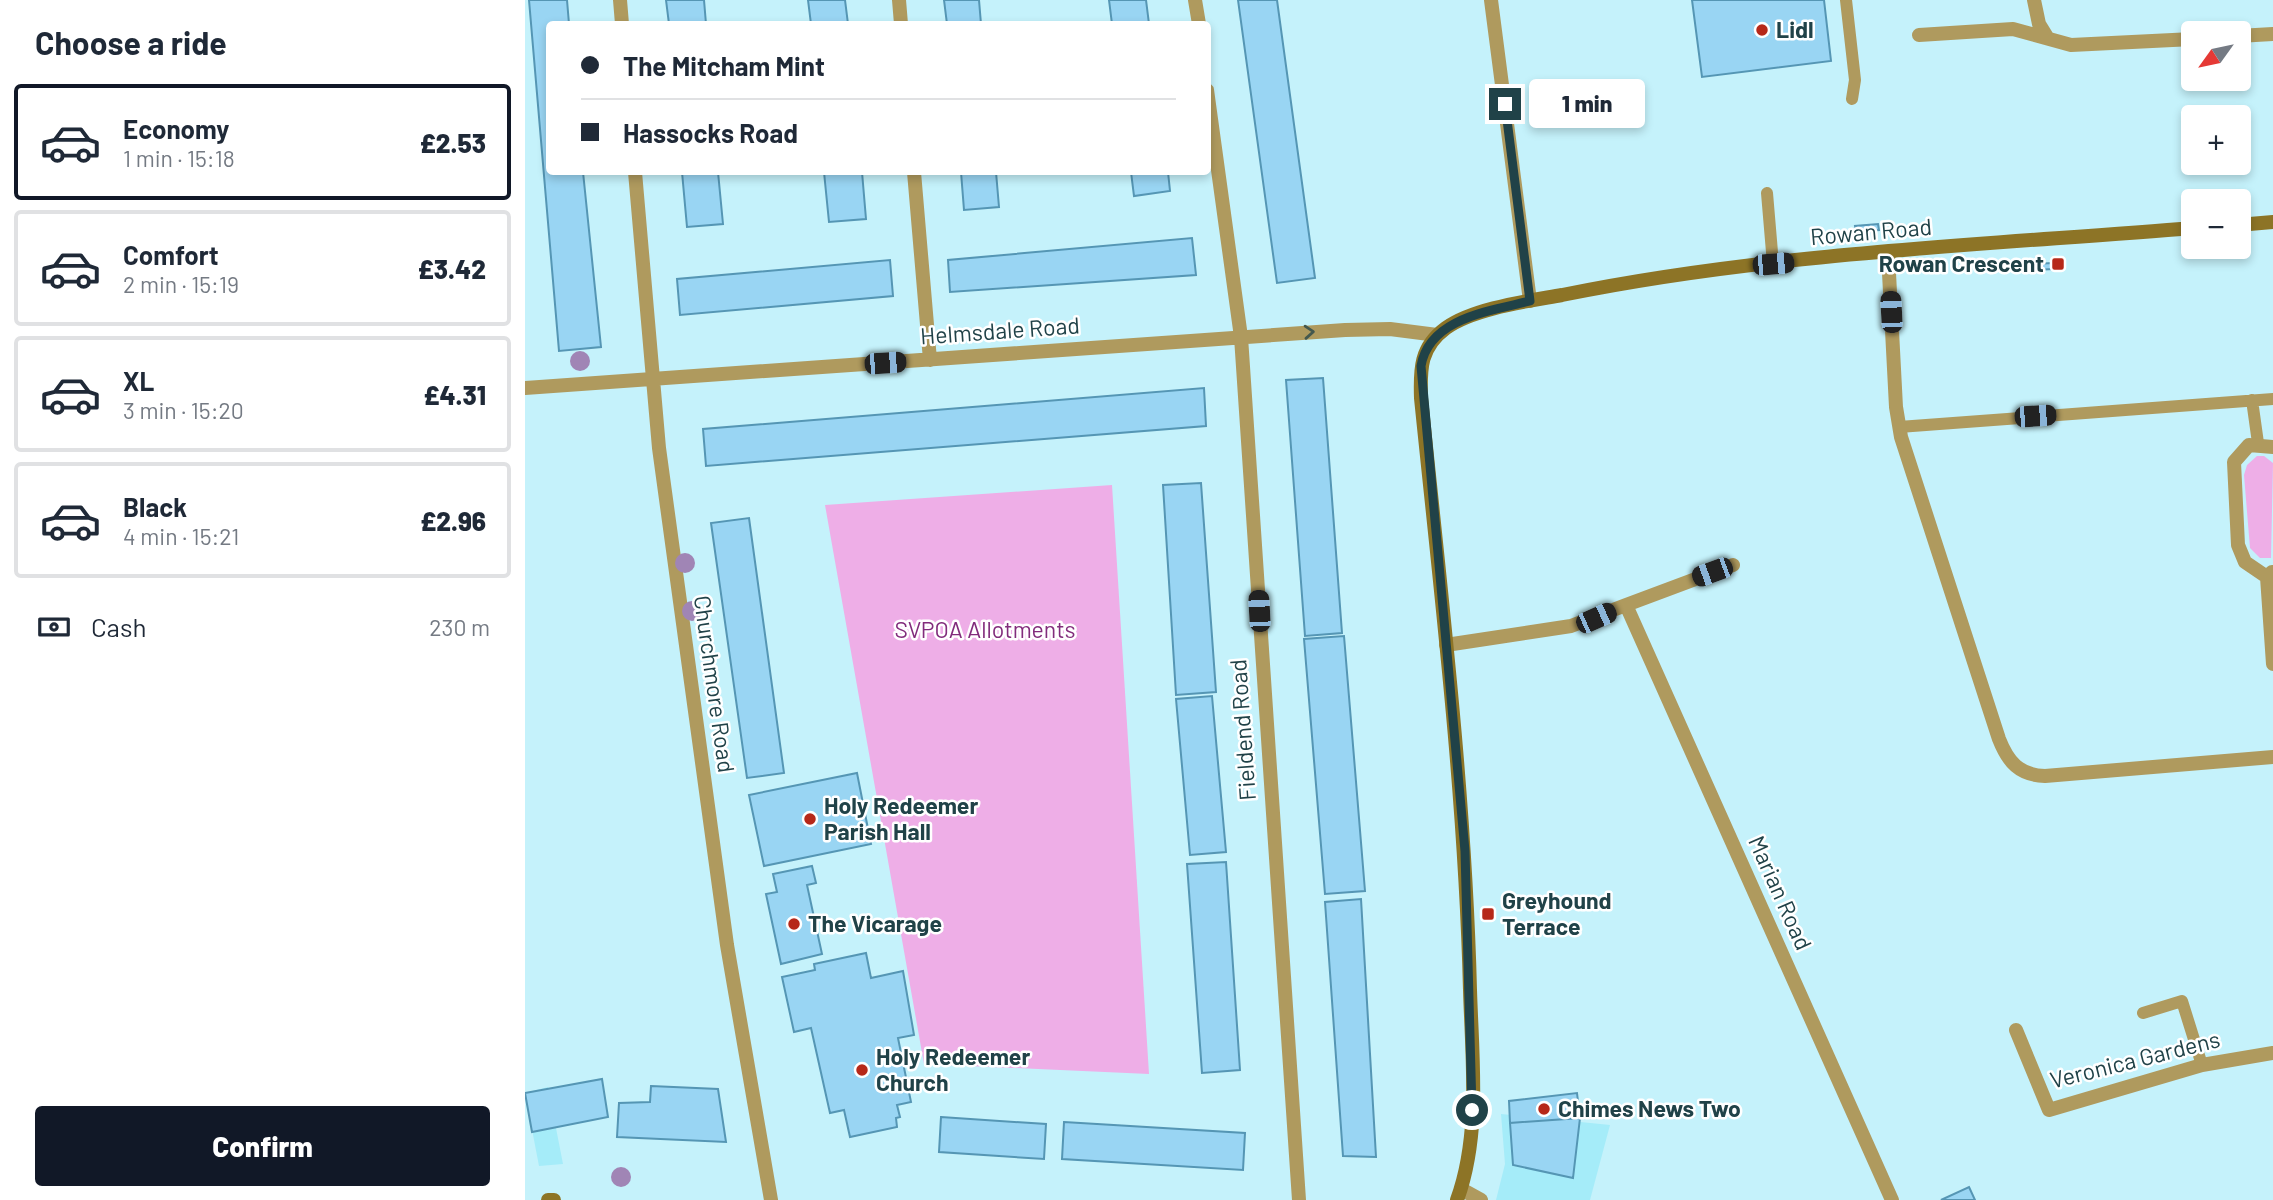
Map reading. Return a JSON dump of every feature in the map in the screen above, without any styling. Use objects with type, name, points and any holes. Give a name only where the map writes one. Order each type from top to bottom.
[{"type":"main road","points":[[2251,224],[2273,222]]},
{"type":"main road","name":"Rowan Road","points":[[1437,335],[1456,322],[1530,301],[1640,281],[1773,264],[2181,229]]},
{"type":"main road","points":[[1437,335],[1423,356],[1420,379],[1464,830],[1472,1126],[1459,1194]]},
{"type":"main road","points":[[548,1200],[554,1200]]},
{"type":"street","points":[[620,0],[622,21]]},
{"type":"street","points":[[899,0],[901,21]]},
{"type":"street","points":[[1195,0],[1198,21]]},
{"type":"street","points":[[1491,0],[1530,301]]},
{"type":"street","points":[[2034,0],[2039,24],[2047,37]]},
{"type":"street","points":[[1919,35],[1997,28],[2047,37],[2058,44],[2071,45],[2181,40]]},
{"type":"street","points":[[2251,35],[2273,34]]},
{"type":"street","name":"Fieldend Road","points":[[1211,119],[1241,337],[1299,1200]]},
{"type":"street","name":"Churchmore Road","points":[[635,175],[659,448],[706,801],[771,1200]]},
{"type":"street","points":[[915,175],[930,359]]},
{"type":"street","points":[[1888,254],[1899,427],[1999,739],[2017,769],[2025,774],[2045,776],[2273,757]]},
{"type":"street","name":"Helmsdale Road","points":[[525,388],[654,381],[1241,337],[1390,329],[1437,335]]},
{"type":"street","points":[[2273,447],[2257,443],[2243,449],[2234,462],[2238,545],[2245,562],[2270,574],[2273,664]]},
{"type":"street","points":[[1446,645],[1571,626],[1733,565]]},
{"type":"street","name":"Marian Road","points":[[1626,605],[1892,1200]]},
{"type":"street","name":"Veronica Gardens","points":[[2016,1030],[2049,1111],[2202,1065],[2273,1053]]},
{"type":"street","points":[[1459,1194],[1481,1200]]},
{"type":"lane","points":[[1846,0],[1855,80],[1852,99]]},
{"type":"lane","points":[[1767,193],[1773,264]]},
{"type":"lane","points":[[1899,427],[2273,399]]},
{"type":"lane","points":[[2252,400],[2257,443]]},
{"type":"lane","points":[[2143,1013],[2182,1001],[2202,1065]]},
{"type":"shaded area","points":[[548,1087],[563,1164],[539,1166],[525,1093]]},
{"type":"shaded area","points":[[1501,1114],[1610,1125],[1590,1200],[1496,1200],[1505,1164]]},
{"type":"green space","points":[[2257,456],[2264,456],[2273,463],[2271,558],[2260,558],[2250,548],[2244,475],[2247,465]]},
{"type":"green space","name":"SVPOA Allotments","points":[[1112,485],[1149,1074],[924,1064],[825,505]]},
{"type":"building","points":[[529,0],[567,0],[569,21],[546,21],[546,175],[583,175],[601,347],[559,351]]},
{"type":"building","points":[[666,0],[704,0],[706,21],[669,21]]},
{"type":"building","points":[[808,0],[845,0],[848,21],[811,21]]},
{"type":"building","points":[[944,0],[979,0],[981,21],[947,21]]},
{"type":"building","points":[[1109,0],[1146,0],[1149,21],[1112,21]]},
{"type":"building","points":[[1238,0],[1277,0],[1315,278],[1277,283]]},
{"type":"building","name":"Lidl","points":[[1692,0],[1824,0],[1831,61],[1702,77]]},
{"type":"building","points":[[682,175],[718,175],[723,224],[687,227]]},
{"type":"building","points":[[824,175],[862,175],[866,219],[829,222]]},
{"type":"building","points":[[961,175],[996,175],[999,207],[964,210]]},
{"type":"building","points":[[1131,175],[1168,175],[1170,191],[1134,196]]},
{"type":"building","points":[[1878,224],[1879,230],[1856,232],[1855,226]]},
{"type":"building","points":[[1192,238],[1196,275],[950,292],[948,260]]},
{"type":"building","points":[[890,260],[893,296],[680,315],[677,279]]},
{"type":"building","points":[[2053,263],[2054,269],[2032,270],[2031,264]]},
{"type":"building","points":[[1323,378],[1342,633],[1305,636],[1286,380]]},
{"type":"building","points":[[1204,388],[1206,426],[706,466],[703,429]]},
{"type":"building","points":[[1201,483],[1216,692],[1176,695],[1163,485]]},
{"type":"building","points":[[749,518],[784,773],[747,778],[711,523]]},
{"type":"building","points":[[1344,636],[1365,891],[1325,894],[1304,639]]},
{"type":"building","points":[[1212,696],[1226,852],[1190,855],[1176,699]]},
{"type":"building","name":"Holy Redeemer Parish Hall","points":[[857,773],[871,844],[764,866],[749,795]]},
{"type":"building","points":[[1226,862],[1240,1070],[1202,1073],[1187,864]]},
{"type":"building","name":"The Vicarage","points":[[812,866],[816,883],[807,885],[822,954],[781,964],[766,894],[777,892],[773,874]]},
{"type":"building","points":[[1361,899],[1376,1157],[1343,1156],[1325,902]]},
{"type":"building","name":"Holy Redeemer Church","points":[[866,953],[871,978],[903,971],[914,1035],[898,1038],[911,1102],[897,1105],[900,1117],[896,1118],[897,1127],[850,1137],[844,1110],[830,1113],[811,1028],[794,1032],[782,977],[815,970],[814,964]]},
{"type":"building","points":[[602,1079],[608,1117],[532,1132],[525,1093]]},
{"type":"building","points":[[651,1086],[718,1089],[726,1142],[617,1137],[619,1103],[650,1102]]},
{"type":"building","name":"Chimes News Two","points":[[1577,1093],[1580,1118],[1510,1123],[1509,1101]]},
{"type":"building","points":[[941,1117],[1046,1124],[1044,1159],[939,1152]]},
{"type":"building","points":[[1580,1118],[1573,1178],[1513,1165],[1510,1123]]},
{"type":"building","points":[[1064,1122],[1245,1133],[1243,1170],[1062,1159]]},
{"type":"building","points":[[1969,1187],[1975,1200],[1941,1200]]},
{"type":"place","name":"Lidl","points":[[1762,30]]},
{"type":"place","name":"Rowan Crescent","points":[[2058,264]]},
{"type":"place","name":"Holy Redeemer Parish Hall","points":[[810,819]]},
{"type":"place","name":"Greyhound Terrace","points":[[1488,914]]},
{"type":"place","name":"The Vicarage","points":[[794,924]]},
{"type":"place","name":"Holy Redeemer Church","points":[[862,1070]]},
{"type":"place","name":"Chimes News Two","points":[[1544,1109]]},
{"type":"route","points":[[1472,1110],[1465,851],[1420,379],[1423,356],[1429,344],[1449,326],[1530,301],[1505,104]]}]
